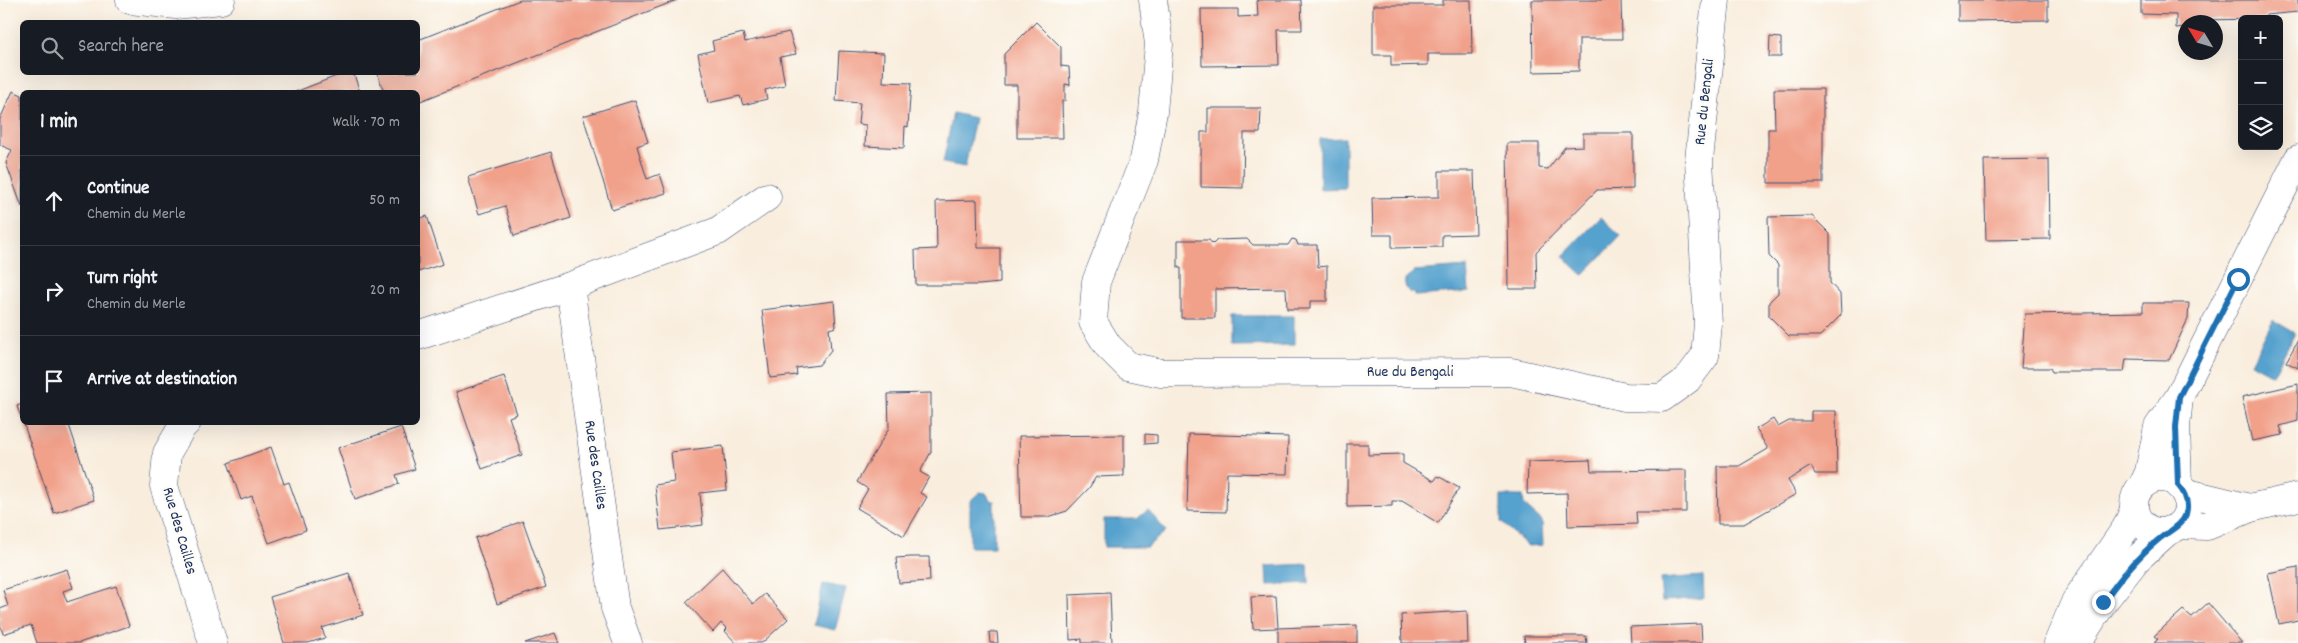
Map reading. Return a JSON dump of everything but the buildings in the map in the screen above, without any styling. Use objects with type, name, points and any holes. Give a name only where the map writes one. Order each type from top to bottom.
[{"type":"street","points":[[130,0],[176,5],[221,0]]},
{"type":"street","name":"Rue du Bengali","points":[[1153,0],[1159,44],[1153,112],[1144,160],[1096,282],[1093,322],[1108,346],[1128,366],[1161,373],[1511,372],[1625,397],[1662,398],[1687,380],[1705,356],[1708,324],[1700,160],[1716,0]]},
{"type":"street","points":[[2058,643],[2076,600],[2126,528],[2149,472],[2158,427],[2179,397],[2298,159]]},
{"type":"street","points":[[420,335],[570,286],[718,231],[767,197]]},
{"type":"street","name":"Rue des Cailles","points":[[570,286],[615,608],[628,643]]},
{"type":"street","points":[[2077,643],[2103,602],[2136,560],[2174,528],[2186,515],[2187,504],[2181,489],[2176,427],[2179,397]]},
{"type":"street","name":"Rue des Cailles","points":[[184,425],[166,453],[164,486],[213,643]]},
{"type":"street","points":[[2250,508],[2181,489],[2170,480],[2160,478],[2151,480],[2138,498],[2139,521],[2147,528],[2158,532],[2174,528],[2207,526],[2250,508],[2298,497]]},
{"type":"water","points":[[953,113],[975,118],[965,167],[943,163]]},
{"type":"water","points":[[1345,138],[1345,188],[1320,189],[1320,139]]},
{"type":"water","points":[[1601,217],[1621,236],[1583,275],[1563,256]]},
{"type":"water","points":[[1467,267],[1469,292],[1415,296],[1415,293],[1408,291],[1405,285],[1405,279],[1414,271]]},
{"type":"water","points":[[1232,316],[1294,316],[1294,345],[1232,346]]},
{"type":"water","points":[[2273,320],[2295,333],[2273,375],[2251,363]]},
{"type":"water","points":[[980,492],[986,493],[991,501],[994,501],[994,547],[970,547],[970,501]]},
{"type":"water","points":[[1501,496],[1523,496],[1524,505],[1542,521],[1543,545],[1528,546],[1501,522]]},
{"type":"water","points":[[1148,510],[1166,531],[1147,547],[1104,547],[1104,519],[1137,519]]},
{"type":"water","points":[[1308,564],[1309,583],[1268,585],[1267,566]]},
{"type":"water","points":[[1703,576],[1704,598],[1662,601],[1660,579]]},
{"type":"water","points":[[823,584],[846,588],[835,630],[814,625]]},
{"type":"route","points":[[2103,602],[2136,560],[2169,530],[2179,525],[2186,515],[2187,504],[2184,492],[2178,485],[2176,427],[2179,397],[2238,279]]}]
